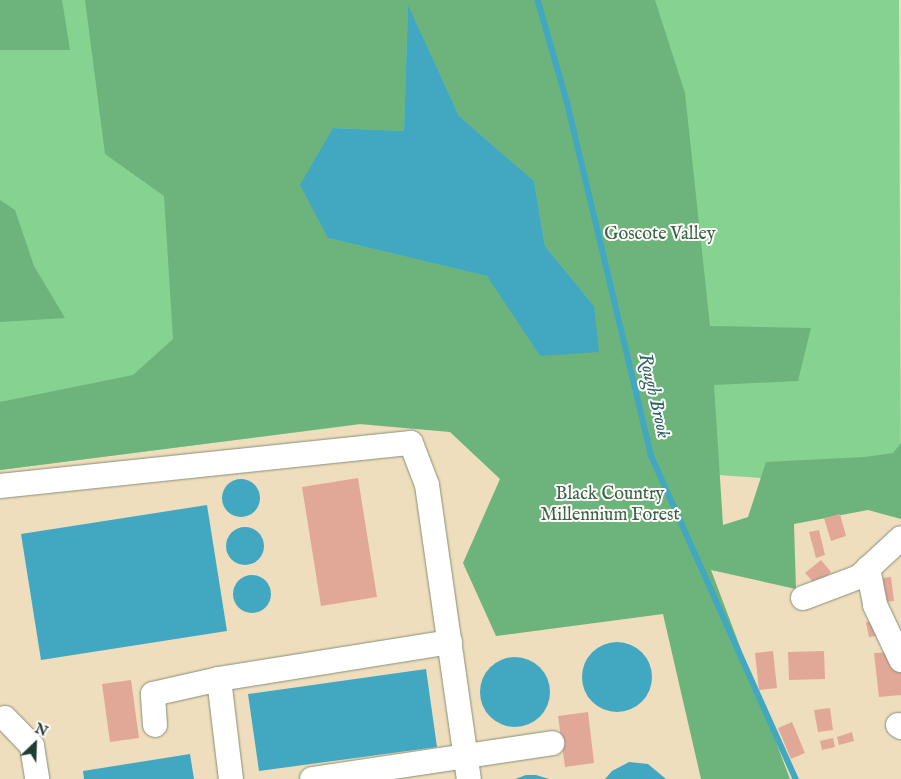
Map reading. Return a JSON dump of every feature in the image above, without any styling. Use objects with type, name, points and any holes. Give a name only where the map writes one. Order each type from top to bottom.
[{"type":"street","points":[[0,486],[411,443],[427,485],[469,779]]},
{"type":"street","points":[[803,598],[859,577],[901,538]]},
{"type":"street","points":[[868,568],[875,604],[901,660]]},
{"type":"street","points":[[155,725],[153,694],[219,679],[450,642]]},
{"type":"street","points":[[219,679],[231,779]]},
{"type":"street","points":[[5,718],[32,746],[37,779]]},
{"type":"street","points":[[312,779],[466,754],[552,743]]},
{"type":"green space","name":"Goscote Valley","points":[[0,0],[899,0],[901,488],[608,467],[463,411],[0,470]]},
{"type":"green space","points":[[0,0],[62,0],[70,50],[0,50]]},
{"type":"green space","name":"Black Country Millennium Forest","points":[[85,0],[655,0],[685,93],[710,326],[811,328],[798,381],[714,385],[723,525],[748,517],[766,462],[864,457],[893,453],[901,443],[901,519],[868,510],[794,524],[796,589],[711,570],[790,779],[701,779],[663,614],[496,636],[463,563],[500,479],[450,432],[359,424],[0,470],[0,402],[133,375],[173,339],[164,196],[105,154]],"holes":[[[408,6],[459,116],[534,181],[545,246],[594,306],[540,356],[488,276],[328,238],[333,128],[404,131]]]},
{"type":"green space","points":[[0,200],[15,210],[34,266],[65,318],[0,322]]},
{"type":"water","points":[[408,5],[459,116],[534,181],[545,246],[594,306],[599,352],[540,356],[487,276],[328,238],[300,185],[333,128],[404,131]]},
{"type":"water","points":[[241,479],[255,484],[260,498],[255,512],[241,517],[227,512],[222,498],[227,484]]},
{"type":"water","points":[[207,505],[227,631],[41,660],[21,534]]},
{"type":"water","points":[[245,527],[259,532],[264,546],[259,560],[245,565],[231,560],[226,546],[231,532]]},
{"type":"water","points":[[252,575],[266,580],[271,594],[266,608],[252,613],[238,608],[233,594],[238,580]]},
{"type":"water","points":[[624,642],[637,648],[646,657],[650,663],[652,677],[650,691],[642,702],[631,710],[610,712],[603,710],[592,702],[584,691],[582,670],[584,663],[592,652],[603,644]]},
{"type":"water","points":[[522,657],[535,663],[544,672],[548,678],[550,692],[548,706],[540,717],[529,725],[508,727],[501,725],[490,717],[482,706],[480,685],[482,678],[490,667],[501,659]]},
{"type":"water","points":[[426,669],[437,747],[259,771],[248,694]]},
{"type":"water","points":[[190,754],[194,779],[84,779],[83,771]]},
{"type":"water","points":[[629,762],[648,764],[666,779],[605,779],[612,771]]},
{"type":"water","points":[[526,775],[536,775],[549,779],[515,779]]},
{"type":"building","points":[[358,478],[377,597],[321,606],[302,487]]},
{"type":"building","points":[[840,514],[846,536],[831,541],[824,518]]},
{"type":"building","points":[[819,530],[825,555],[816,558],[809,532]]},
{"type":"building","points":[[821,560],[831,572],[816,585],[805,573]]},
{"type":"building","points":[[891,577],[894,601],[885,602],[883,578]]},
{"type":"building","points":[[874,621],[876,636],[869,637],[866,622]]},
{"type":"building","points":[[773,651],[777,688],[759,690],[755,653]]},
{"type":"building","points":[[824,651],[825,679],[789,680],[788,652]]},
{"type":"building","points":[[892,652],[901,667],[901,695],[879,697],[874,653]]},
{"type":"building","points":[[131,680],[139,738],[110,742],[102,684]]},
{"type":"building","points":[[830,708],[833,730],[818,732],[814,710]]},
{"type":"building","points":[[588,712],[594,763],[565,767],[558,716]]},
{"type":"building","points":[[792,722],[805,753],[791,759],[778,728]]},
{"type":"building","points":[[852,732],[854,741],[839,745],[837,737]]},
{"type":"building","points":[[833,738],[835,747],[822,750],[820,741]]},
{"type":"waterway","name":"Rough Brook","points":[[538,0],[567,101],[652,457],[796,779]]}]
